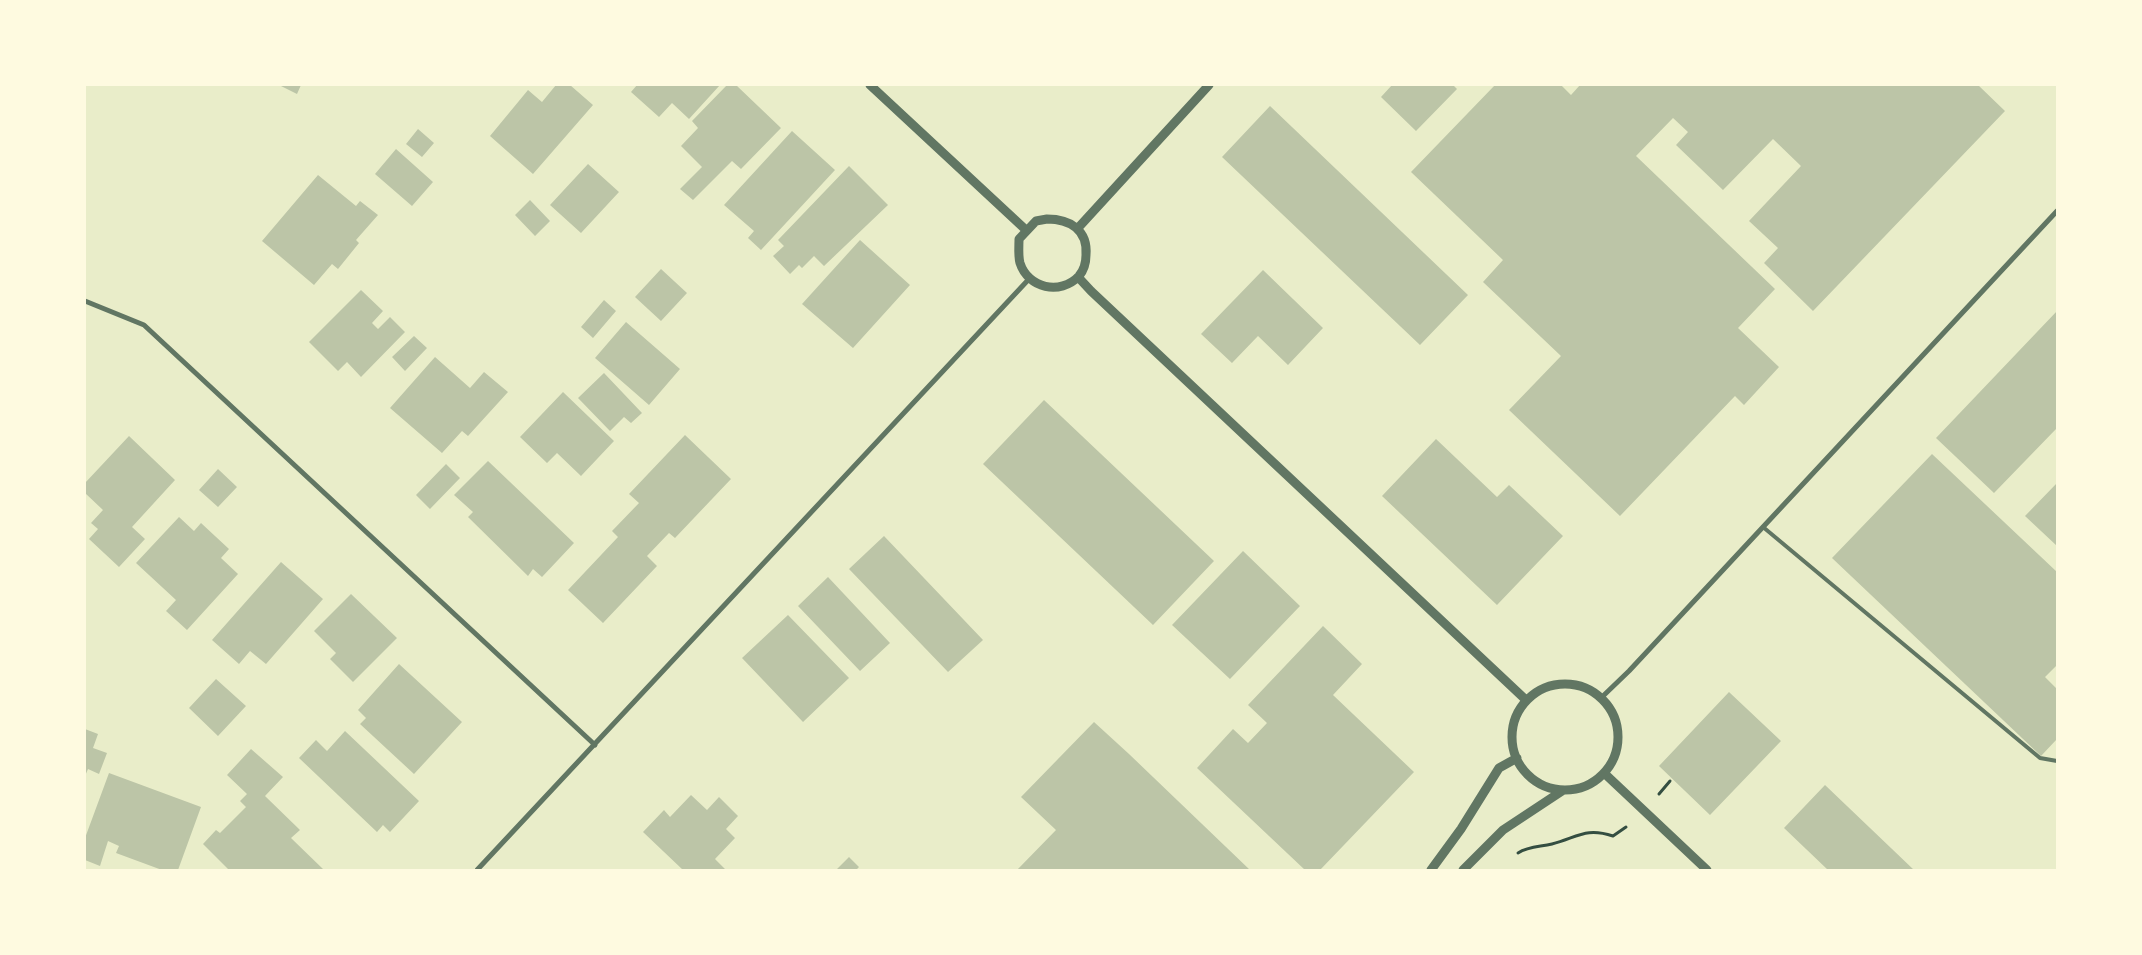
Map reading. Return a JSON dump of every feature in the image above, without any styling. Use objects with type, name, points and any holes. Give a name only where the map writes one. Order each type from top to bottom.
[{"type":"street","points":[[870,85],[1026,230]]},
{"type":"street","points":[[1078,228],[1210,85]]},
{"type":"street","points":[[1602,697],[1629,671],[2057,211]]},
{"type":"street","points":[[1047,219],[1061,219],[1078,228],[1085,239],[1087,249],[1084,269],[1078,277],[1061,287],[1038,286],[1029,279],[1020,262],[1020,239],[1026,230],[1036,221],[1047,219]]},
{"type":"street","points":[[1078,277],[1526,700]]},
{"type":"street","points":[[477,870],[1029,279]]},
{"type":"street","points":[[85,301],[144,325],[595,744]]},
{"type":"street","points":[[1462,870],[1503,830],[1562,791],[1593,784],[1604,773],[1615,756],[1618,743],[1617,726],[1612,711],[1602,697],[1584,687],[1564,684],[1550,685],[1538,690],[1526,700],[1518,711],[1513,730],[1512,744],[1517,758],[1526,771],[1551,789],[1562,791]]},
{"type":"street","points":[[1431,870],[1461,829],[1499,768],[1517,758]]},
{"type":"street","points":[[1604,773],[1707,870]]},
{"type":"lane","points":[[1763,527],[2040,758],[2057,760]]},
{"type":"path","points":[[1666,786],[1670,781]]},
{"type":"path","points":[[1514,855],[1533,846],[1551,844],[1587,832],[1600,832],[1613,836],[1620,833]]},
{"type":"building","points":[[279,85],[301,85],[297,94]]},
{"type":"building","points":[[556,85],[570,85],[593,105],[533,174],[490,136],[528,90],[542,102]]},
{"type":"building","points":[[637,85],[720,85],[689,119],[672,103],[659,117],[631,92]]},
{"type":"building","points":[[727,85],[736,85],[781,128],[741,169],[732,161],[693,200],[680,189],[702,167],[681,146],[698,128],[692,121]]},
{"type":"building","points":[[1392,85],[1453,85],[1457,89],[1416,131],[1381,97]]},
{"type":"building","points":[[1495,85],[1561,85],[1571,95],[1580,85],[1978,85],[2005,111],[1813,311],[1764,263],[1778,248],[1749,221],[1801,166],[1773,139],[1723,190],[1676,145],[1688,132],[1673,118],[1636,156],[1775,289],[1738,328],[1779,367],[1744,405],[1735,396],[1620,516],[1509,410],[1561,356],[1483,282],[1503,260],[1411,172]]},
{"type":"building","points":[[1270,106],[1468,295],[1420,345],[1222,157]]},
{"type":"building","points":[[418,129],[434,143],[422,157],[406,144]]},
{"type":"building","points":[[792,131],[835,170],[761,250],[748,238],[754,231],[724,205]]},
{"type":"building","points":[[396,149],[433,182],[412,206],[375,174]]},
{"type":"building","points":[[588,164],[619,192],[581,233],[550,205]]},
{"type":"building","points":[[849,166],[888,205],[824,266],[814,256],[802,268],[799,265],[790,274],[773,256],[784,246],[778,240]]},
{"type":"building","points":[[318,175],[356,206],[360,201],[378,215],[356,240],[359,243],[338,269],[332,264],[314,285],[262,241]]},
{"type":"building","points":[[530,200],[550,221],[535,236],[515,215]]},
{"type":"building","points":[[860,240],[910,285],[853,348],[802,304]]},
{"type":"building","points":[[661,269],[687,293],[661,321],[635,297]]},
{"type":"building","points":[[1263,270],[1323,328],[1288,365],[1258,336],[1232,363],[1201,334]]},
{"type":"building","points":[[361,290],[383,311],[372,323],[378,329],[390,317],[405,332],[361,377],[347,362],[338,371],[309,342]]},
{"type":"building","points":[[604,300],[616,311],[593,338],[581,327]]},
{"type":"building","points":[[2057,311],[2057,428],[1994,493],[1936,438]]},
{"type":"building","points":[[626,322],[680,369],[649,405],[595,358]]},
{"type":"building","points":[[414,336],[427,348],[405,371],[392,357]]},
{"type":"building","points":[[435,357],[470,388],[484,372],[508,392],[468,436],[462,431],[442,453],[390,408]]},
{"type":"building","points":[[604,373],[642,413],[631,423],[624,417],[610,431],[578,398]]},
{"type":"building","points":[[563,392],[614,441],[581,476],[557,453],[547,463],[520,437]]},
{"type":"building","points":[[1044,400],[1214,561],[1153,625],[983,464]]},
{"type":"building","points":[[685,435],[731,479],[675,538],[669,533],[647,556],[657,566],[603,623],[568,590],[618,537],[612,531],[639,503],[629,494]]},
{"type":"building","points":[[129,436],[175,480],[132,527],[145,539],[119,567],[89,539],[98,529],[91,523],[103,510],[85,493],[85,483]]},
{"type":"building","points":[[1436,439],[1497,497],[1509,485],[1563,536],[1497,605],[1382,496]]},
{"type":"building","points":[[1932,454],[2057,572],[2057,665],[2045,677],[2057,689],[2057,739],[2041,756],[1832,558]]},
{"type":"building","points":[[488,461],[574,543],[542,577],[533,569],[528,576],[468,517],[473,512],[454,495]]},
{"type":"building","points":[[446,464],[460,478],[430,509],[416,495]]},
{"type":"building","points":[[218,469],[237,487],[218,507],[199,490]]},
{"type":"building","points":[[2057,483],[2057,546],[2025,516]]},
{"type":"building","points":[[179,517],[194,531],[201,523],[229,549],[221,558],[238,574],[187,630],[166,611],[176,600],[136,563]]},
{"type":"building","points":[[884,536],[983,640],[948,672],[849,569]]},
{"type":"building","points":[[1243,551],[1300,606],[1230,679],[1172,625]]},
{"type":"building","points":[[281,562],[323,599],[266,664],[250,651],[239,664],[212,640]]},
{"type":"building","points":[[828,577],[890,643],[860,671],[798,606]]},
{"type":"building","points":[[351,594],[397,638],[353,682],[330,659],[336,653],[314,631]]},
{"type":"building","points":[[788,615],[849,678],[803,722],[742,658]]},
{"type":"building","points":[[1323,626],[1362,664],[1333,695],[1414,772],[1320,870],[1305,870],[1197,768],[1233,729],[1248,743],[1267,723],[1248,705]]},
{"type":"building","points":[[399,664],[462,722],[414,774],[360,724],[366,718],[358,710]]},
{"type":"building","points":[[216,679],[246,706],[218,736],[189,708]]},
{"type":"building","points":[[1729,692],[1781,741],[1710,815],[1659,766]]},
{"type":"building","points":[[1094,722],[1250,870],[1017,870],[1056,830],[1021,797]]},
{"type":"building","points":[[85,729],[98,734],[93,748],[107,753],[99,774],[88,769],[85,776]]},
{"type":"building","points":[[345,731],[419,801],[390,832],[383,825],[377,832],[299,758],[316,740],[327,751]]},
{"type":"building","points":[[251,749],[283,777],[265,796],[300,830],[291,838],[324,870],[229,870],[203,844],[216,830],[220,833],[246,807],[240,801],[247,794],[227,775]]},
{"type":"building","points":[[109,773],[201,807],[178,870],[162,870],[116,853],[119,846],[108,841],[100,866],[85,860],[85,838]]},
{"type":"building","points":[[1825,785],[1914,870],[1828,870],[1784,828]]},
{"type":"building","points":[[691,795],[707,810],[719,797],[738,816],[726,829],[735,838],[715,859],[726,870],[683,870],[643,832],[664,810],[670,817]]},
{"type":"building","points":[[849,857],[859,867],[856,870],[836,870]]}]
